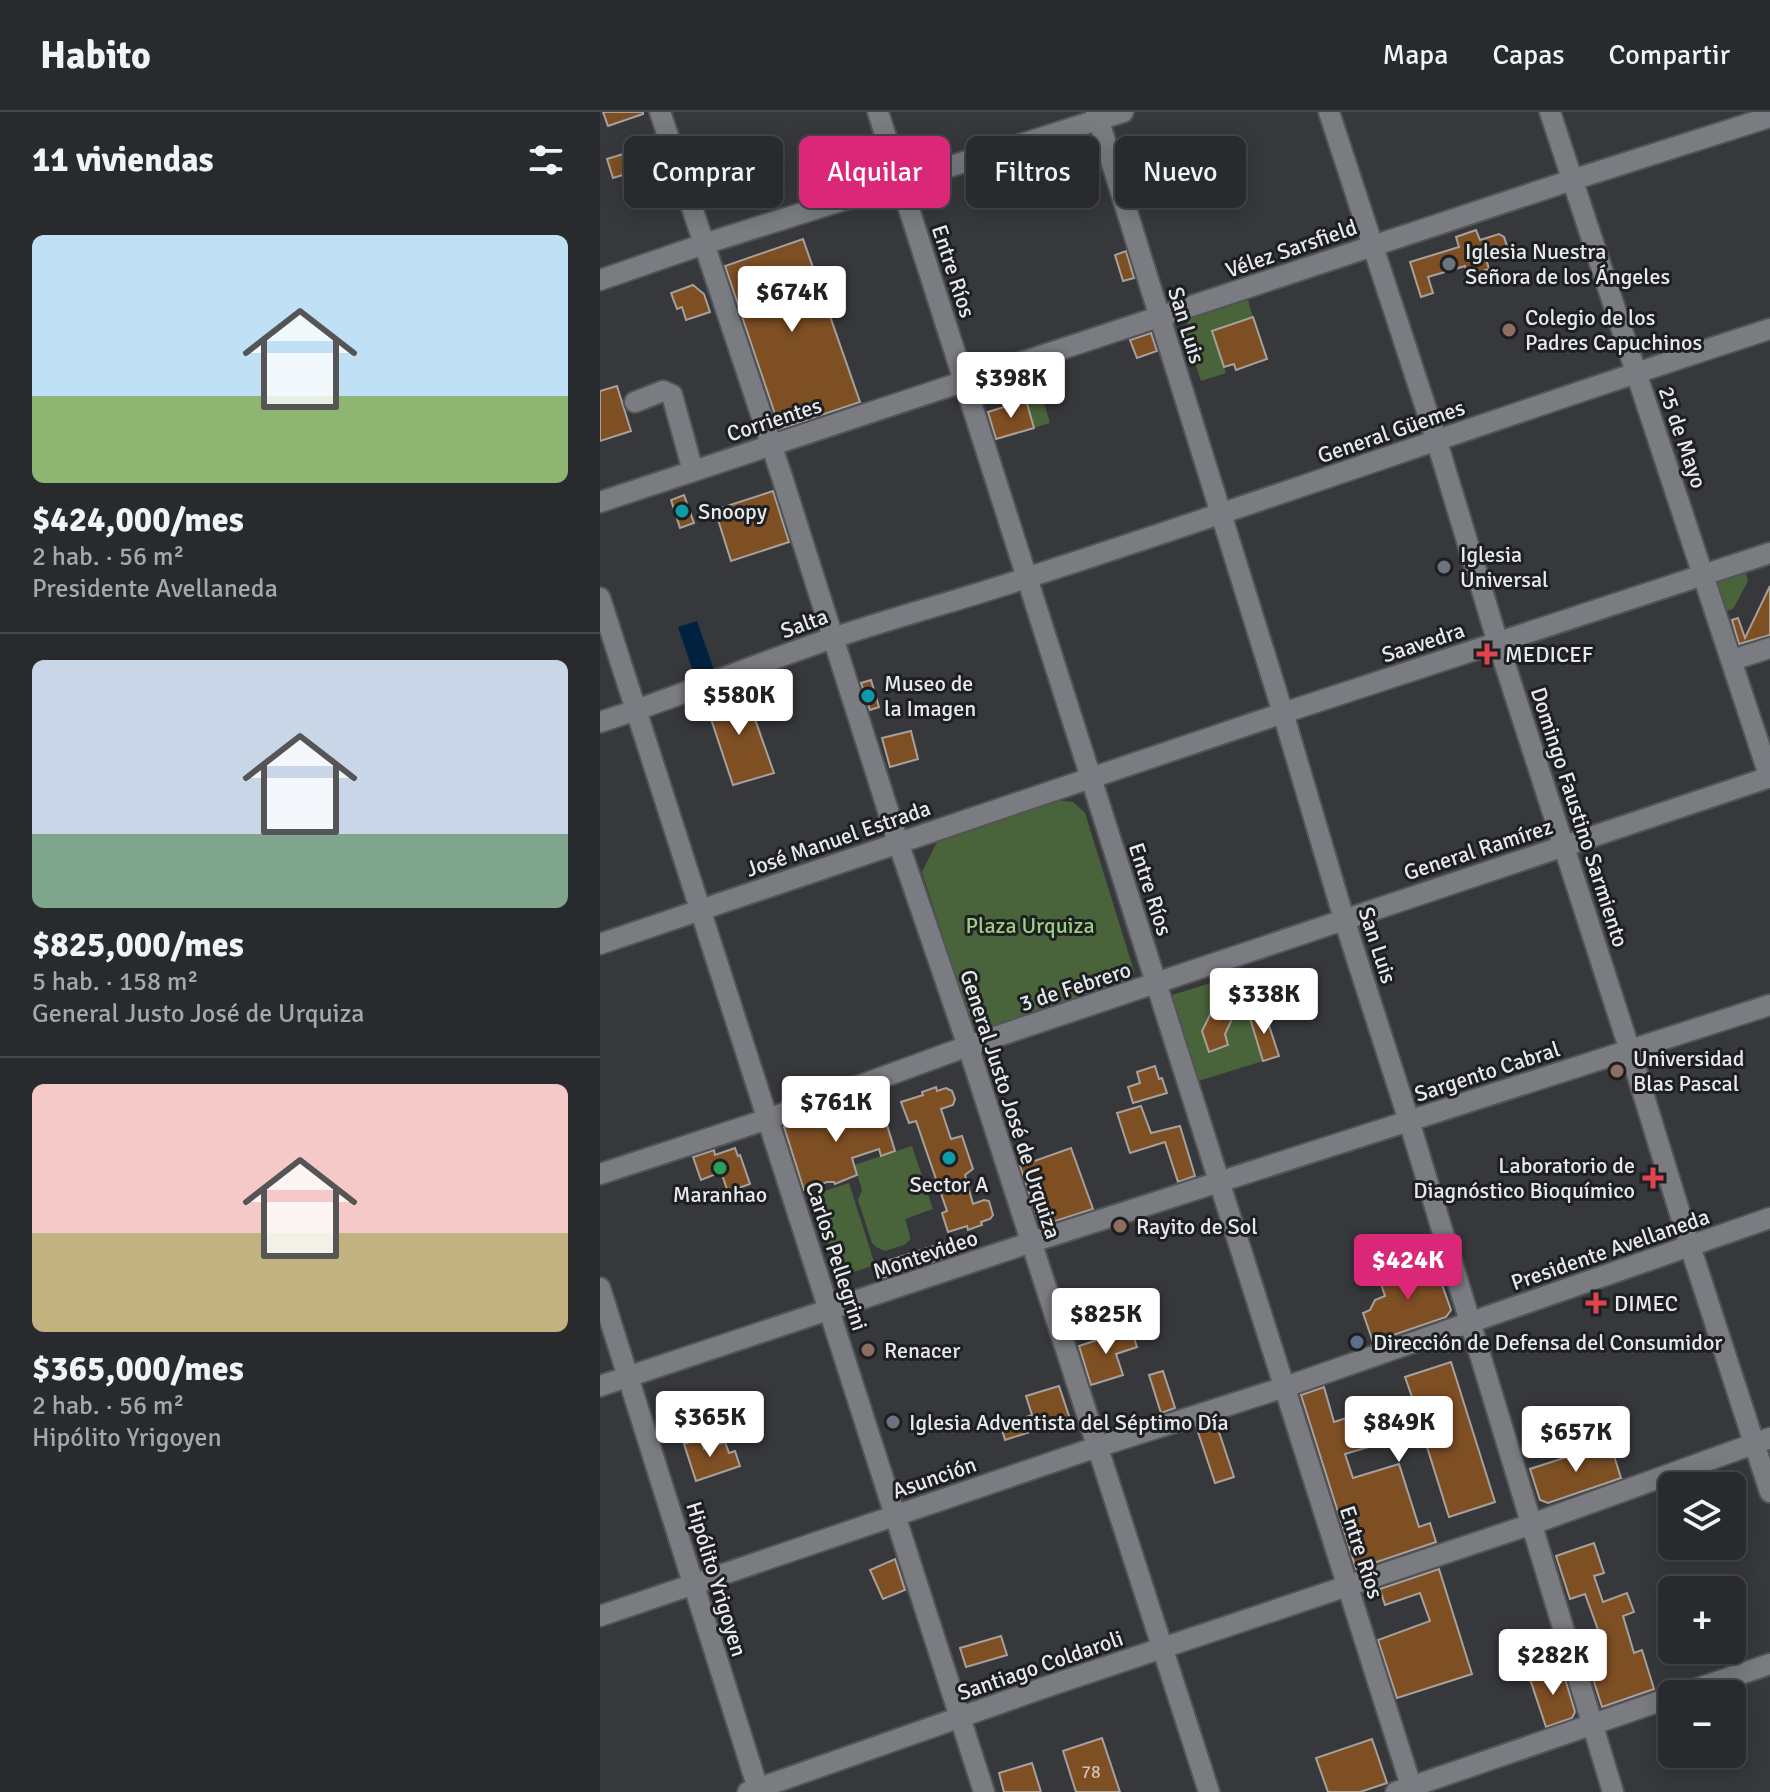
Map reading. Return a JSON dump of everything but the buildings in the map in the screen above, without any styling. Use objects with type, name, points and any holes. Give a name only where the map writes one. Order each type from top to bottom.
[{"type":"street","name":"General Justo José de Urquiza","points":[[660,112],[898,842],[968,1046],[1209,1792]]},
{"type":"street","name":"Entre Ríos","points":[[878,112],[886,136]]},
{"type":"street","points":[[950,166],[1097,116],[1123,112]]},
{"type":"street","name":"Domingo Faustino Sarmiento","points":[[1329,112],[1437,442],[1690,1246],[1762,1441],[1770,1492]]},
{"type":"street","name":"25 de Mayo","points":[[1550,112],[1770,778]]},
{"type":"street","name":"San Luis","points":[[1097,116],[1472,1323],[1613,1792]]},
{"type":"street","name":"Vélez Sarsfield","points":[[964,382],[1770,117]]},
{"type":"street","points":[[600,280],[820,208]]},
{"type":"street","name":"Entre Ríos","points":[[909,208],[1348,1585],[1407,1790]]},
{"type":"street","name":"General Güemes","points":[[1027,578],[1770,329]]},
{"type":"street","name":"Corrientes","points":[[600,502],[964,382]]},
{"type":"street","points":[[635,402],[663,391],[672,395],[693,471]]},
{"type":"street","name":"Saavedra","points":[[1091,778],[1770,553]]},
{"type":"street","name":"Salta","points":[[600,722],[832,638],[1027,578]]},
{"type":"street","name":"Carlos Pellegrini","points":[[600,598],[984,1792]]},
{"type":"street","points":[[1732,660],[1770,648]]},
{"type":"street","name":"José Manuel Estrada","points":[[600,944],[1091,778]]},
{"type":"street","name":"General Ramírez","points":[[1156,984],[1770,778]]},
{"type":"street","name":"3 de Febrero","points":[[600,1174],[1156,984]]},
{"type":"street","name":"Sargento Cabral","points":[[1220,1182],[1770,1005]]},
{"type":"street","name":"Montevideo","points":[[600,1386],[1220,1182]]},
{"type":"street","name":"Presidente Avellaneda","points":[[1285,1387],[1770,1218]]},
{"type":"street","name":"Hipólito Yrigoyen","points":[[600,1288],[694,1584],[755,1791]]},
{"type":"street","name":"Asunción","points":[[600,1616],[1097,1447],[1285,1387]]},
{"type":"street","name":"Santiago Coldaroli","points":[[755,1791],[960,1717],[1532,1524],[1762,1441]]},
{"type":"street","points":[[1723,1680],[1770,1664]]},
{"type":"street","points":[[1407,1790],[1658,1702]]},
{"type":"green space","points":[[1248,300],[1253,317],[1212,331],[1226,373],[1201,381],[1184,330],[1189,319]]},
{"type":"green space","points":[[1042,396],[1050,423],[1034,428],[1026,400]]},
{"type":"green space","points":[[1745,569],[1748,581],[1733,609],[1720,613],[1711,579]]},
{"type":"green space","name":"Plaza Urquiza","points":[[1055,800],[1073,802],[1085,813],[1134,971],[1131,982],[1002,1026],[984,1026],[969,1018],[922,872],[937,842]]},
{"type":"green space","points":[[1252,970],[1264,1010],[1252,1014],[1250,1019],[1263,1061],[1192,1083],[1168,1008],[1172,995]],"holes":[[[1236,999],[1242,1015],[1232,1019],[1225,1034],[1228,1045],[1210,1052],[1203,1031],[1214,1007]]]},
{"type":"green space","points":[[912,1146],[933,1209],[905,1219],[910,1240],[885,1251],[872,1243],[858,1200],[862,1190],[854,1165]]},
{"type":"green space","points":[[849,1183],[875,1265],[838,1277],[812,1195]]},
{"type":"water","points":[[697,621],[714,670],[695,677],[678,627]]},
{"type":"place","name":"Iglesia Nuestra Señora de los Ángeles","points":[[1449,264]]},
{"type":"place","name":"Colegio de los Padres Capuchinos","points":[[1509,330]]},
{"type":"place","name":"Snoopy","points":[[682,511]]},
{"type":"place","name":"Iglesia Universal","points":[[1444,567]]},
{"type":"place","name":"MEDICEF","points":[[1487,654]]},
{"type":"place","name":"Museo de la Imagen","points":[[868,696]]},
{"type":"place","name":"Universidad Blas Pascal","points":[[1617,1071]]},
{"type":"place","name":"Sector A","points":[[949,1158]]},
{"type":"place","name":"Maranhao","points":[[720,1168]]},
{"type":"place","name":"Laboratorio de Diagnóstico Bioquímico","points":[[1653,1178]]},
{"type":"place","name":"Rayito de Sol","points":[[1120,1226]]},
{"type":"place","name":"DIMEC","points":[[1596,1303]]},
{"type":"place","name":"Dirección de Defensa del Consumidor","points":[[1357,1342]]},
{"type":"place","name":"Renacer","points":[[868,1350]]},
{"type":"place","name":"Iglesia Adventista del Séptimo Día","points":[[893,1422]]}]
